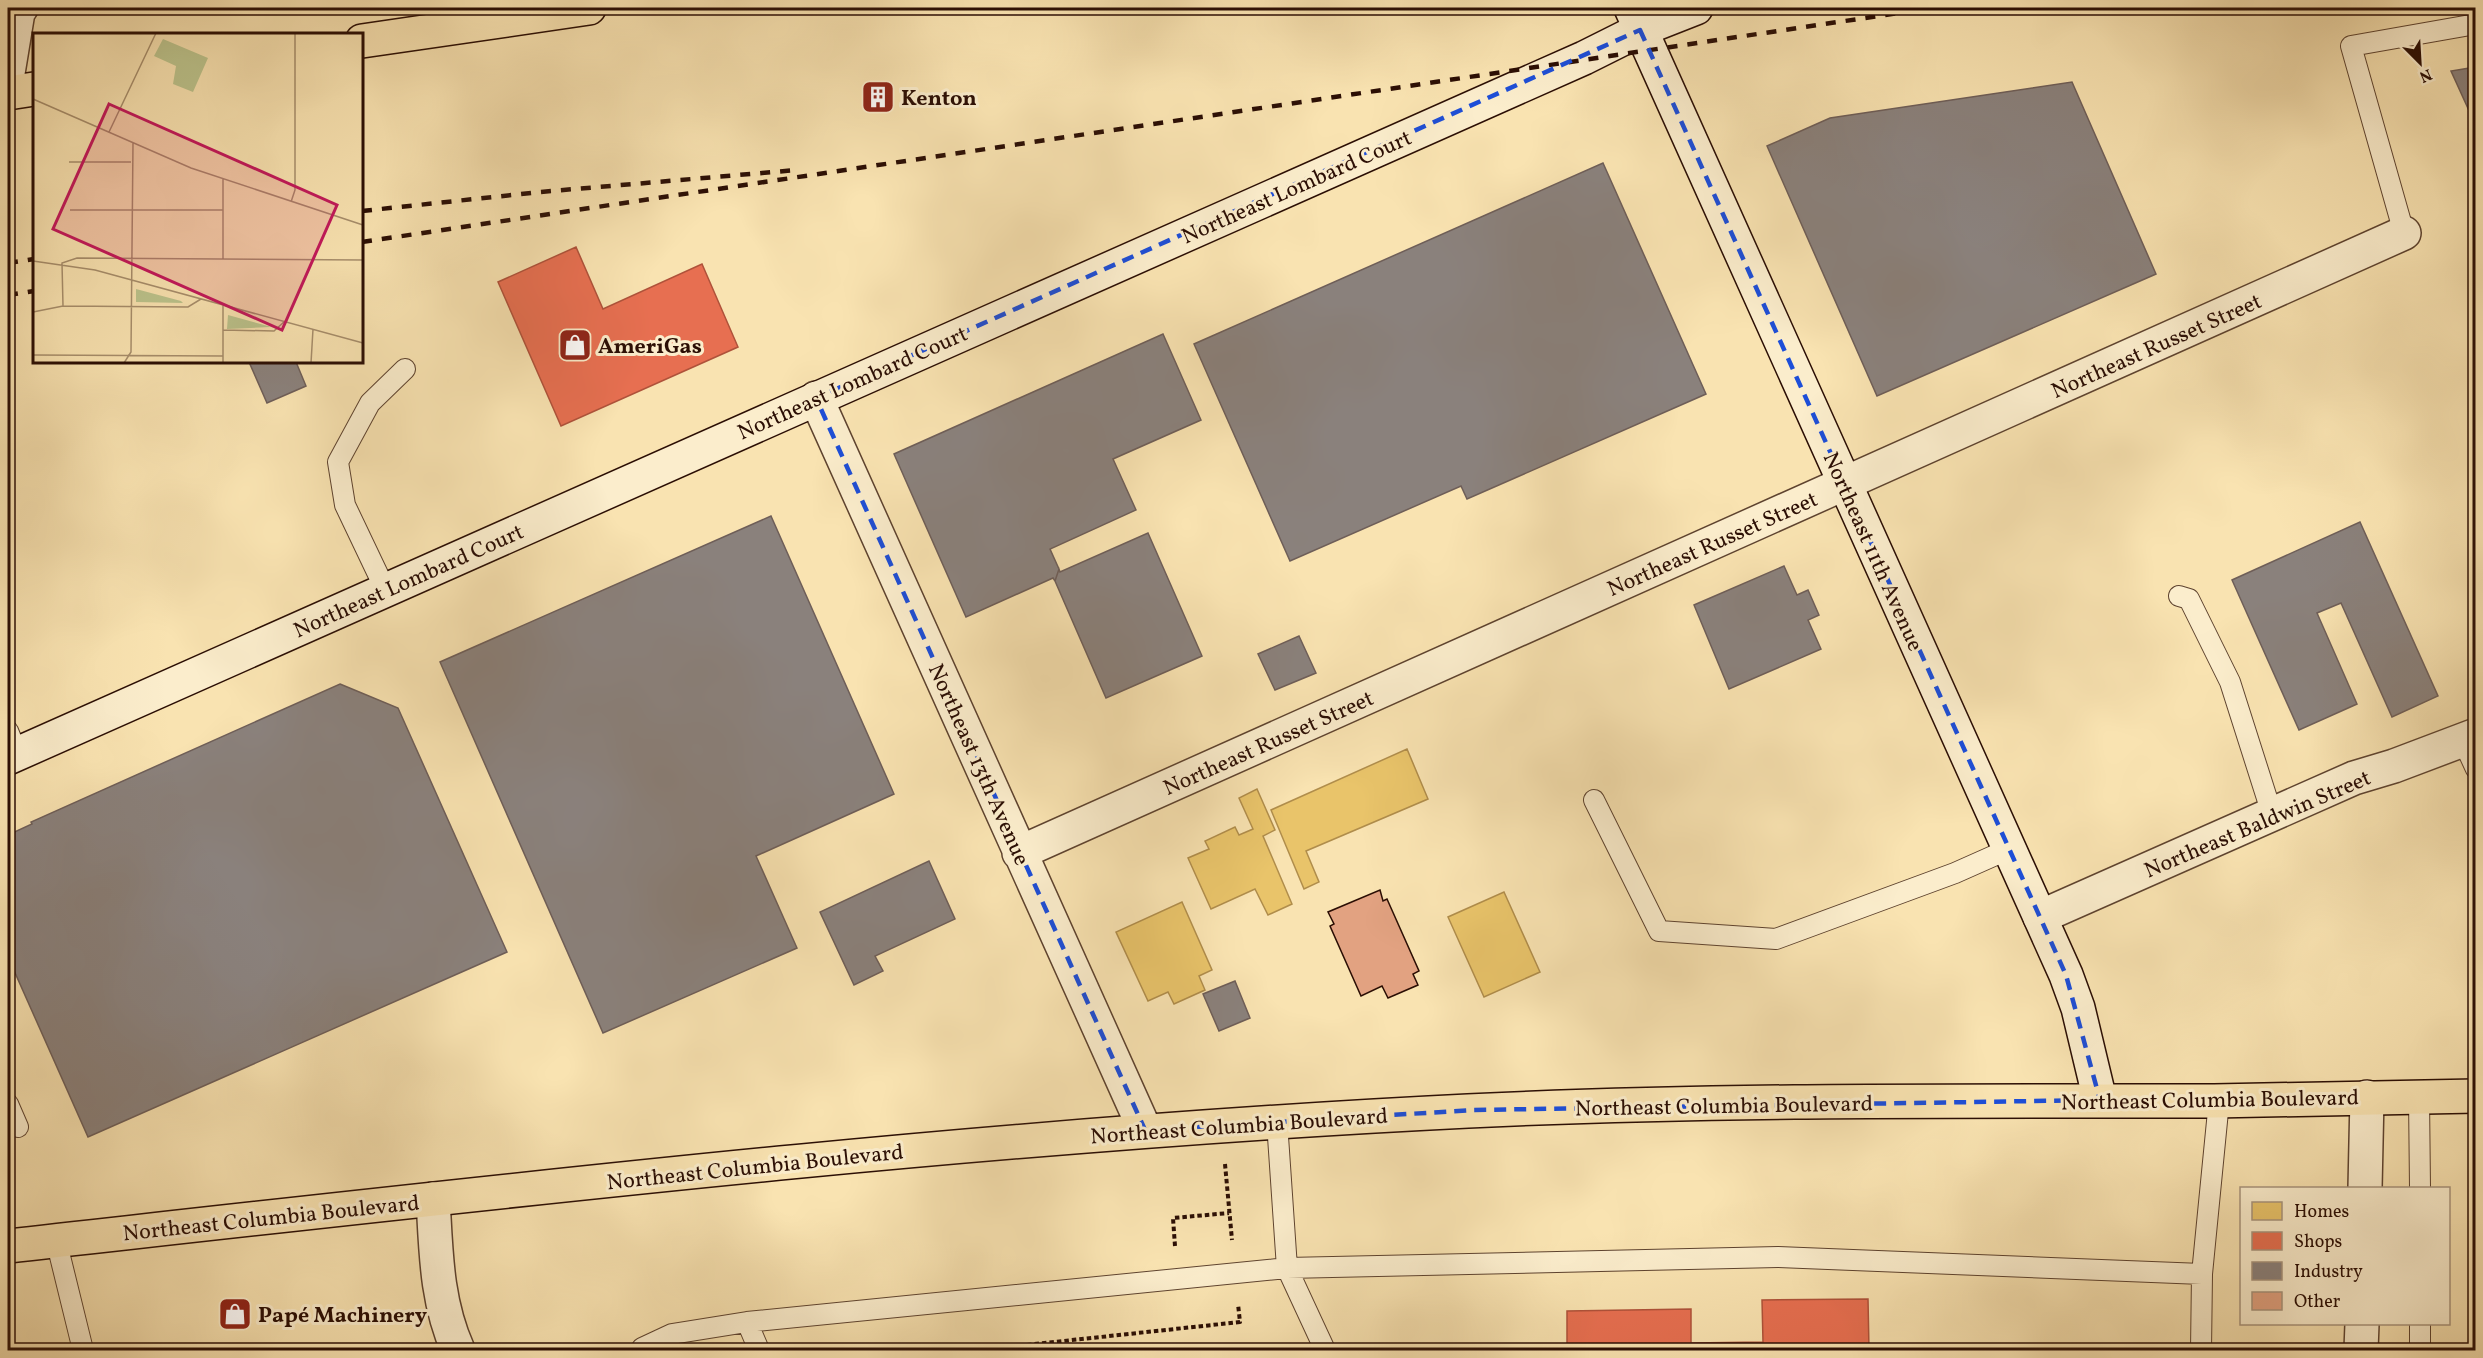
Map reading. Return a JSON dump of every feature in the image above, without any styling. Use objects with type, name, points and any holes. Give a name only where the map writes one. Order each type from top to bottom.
[{"type":"main road","points":[[363,41],[589,8]]},
{"type":"main road","points":[[8,93],[33,89]]},
{"type":"main road","name":"Northeast Columbia Boulevard","points":[[8,1246],[433,1198],[910,1150],[1221,1125],[1474,1110],[1678,1104],[2219,1101],[2475,1096]]},
{"type":"street","points":[[8,74],[18,12],[21,8]]},
{"type":"street","name":"Northeast Lombard Court","points":[[11,747],[385,590],[1573,63],[1635,19],[1696,8]]},
{"type":"street","name":"Northeast 11th Avenue","points":[[1635,19],[2040,917],[2078,1008],[2100,1100]]},
{"type":"street","name":"Northeast Russet Street","points":[[1019,853],[2404,233]]},
{"type":"street","name":"Northeast 13th Avenue","points":[[816,398],[1145,1130]]},
{"type":"street","name":"Northeast Baldwin Street","points":[[2040,917],[2354,778],[2471,748]]},
{"type":"street","points":[[2365,1187],[2367,1097]]},
{"type":"street","points":[[433,1198],[437,1277],[447,1325],[458,1350]]},
{"type":"street","points":[[2361,1350],[2362,1325]]},
{"type":"lane","points":[[2404,233],[2351,46],[2475,24]]},
{"type":"lane","points":[[385,590],[345,505],[338,462],[370,403],[405,369]]},
{"type":"lane","points":[[2179,596],[2189,599],[2230,682],[2272,814]]},
{"type":"lane","points":[[1594,800],[1659,931],[1776,939],[1956,873],[2009,849]]},
{"type":"lane","points":[[2420,1097],[2420,1187]]},
{"type":"lane","points":[[2201,1350],[2202,1274],[2219,1101]]},
{"type":"lane","points":[[8,1104],[18,1127]]},
{"type":"lane","points":[[1277,1122],[1287,1268],[1325,1350]]},
{"type":"lane","points":[[56,1240],[83,1350]]},
{"type":"lane","points":[[641,1350],[672,1334],[747,1322],[1287,1268],[1778,1257],[2202,1274]]},
{"type":"lane","points":[[747,1322],[759,1350]]},
{"type":"lane","points":[[2420,1325],[2420,1350]]},
{"type":"path","points":[[1221,1125],[1231,1230]]},
{"type":"path","points":[[1176,1250],[1173,1218],[1229,1213]]},
{"type":"highlighted area","points":[[1640,30],[2066,975],[2100,1100],[1474,1110],[1145,1130],[816,398]]},
{"type":"building: Homes","points":[[1407,749],[1428,799],[1306,851],[1319,882],[1304,889],[1271,810]]},
{"type":"building: Homes","points":[[1257,789],[1275,830],[1263,836],[1292,904],[1268,915],[1255,889],[1211,909],[1188,858],[1209,849],[1205,841],[1235,827],[1239,835],[1253,829],[1239,798]]},
{"type":"building: Homes","points":[[1504,892],[1540,972],[1484,997],[1448,917]]},
{"type":"building: Homes","points":[[1182,902],[1212,970],[1199,976],[1205,990],[1174,1004],[1168,992],[1148,1001],[1116,932]]},
{"type":"building: Shops","points":[[576,247],[603,309],[702,264],[738,347],[561,426],[498,282]]},
{"type":"building: Shops","points":[[1868,1299],[1869,1350],[1567,1350],[1567,1311],[1691,1309],[1691,1343],[1763,1342],[1762,1300]]},
{"type":"building: Industry","points":[[2476,67],[2476,126],[2451,71]]},
{"type":"building: Industry","points":[[2072,82],[2156,274],[1877,396],[1767,146],[1830,118]]},
{"type":"building: Industry","name":"Kenton","points":[[887,87],[890,103],[869,107],[866,91]]},
{"type":"building: Industry","points":[[1603,163],[1706,394],[1467,499],[1461,486],[1290,561],[1194,344]]},
{"type":"building: Industry","points":[[1163,334],[1201,420],[1113,459],[1136,510],[1050,549],[1059,569],[1055,581],[1053,578],[966,617],[894,454]]},
{"type":"building: Industry","points":[[249,363],[296,363],[306,386],[267,403]]},
{"type":"building: Industry","points":[[771,516],[894,794],[756,856],[797,948],[603,1033],[440,662]]},
{"type":"building: Industry","points":[[2360,522],[2438,696],[2392,717],[2341,603],[2317,613],[2357,704],[2299,730],[2232,580]]},
{"type":"building: Industry","points":[[1148,533],[1202,656],[1106,698],[1055,581],[1059,569],[1060,572]]},
{"type":"building: Industry","points":[[1784,566],[1797,595],[1808,590],[1819,615],[1808,620],[1821,649],[1729,689],[1694,605]]},
{"type":"building: Industry","points":[[1299,636],[1316,673],[1275,690],[1258,654]]},
{"type":"building: Industry","points":[[340,684],[398,708],[507,952],[88,1137],[8,957],[8,835],[32,824],[31,822]]},
{"type":"building: Industry","points":[[929,861],[955,919],[875,956],[883,971],[854,985],[820,912]]},
{"type":"building: Industry","points":[[1235,981],[1250,1018],[1219,1031],[1203,994]]},
{"type":"building: Other","points":[[1380,890],[1383,901],[1387,899],[1419,971],[1413,974],[1418,985],[1388,998],[1382,986],[1361,996],[1330,926],[1334,924],[1328,912]]},
{"type":"railway","points":[[363,242],[1932,8]]},
{"type":"railway","points":[[363,211],[540,192],[797,170]]},
{"type":"railway","points":[[8,263],[33,259]]},
{"type":"railway","points":[[8,295],[33,291]]},
{"type":"place","name":"Kenton","points":[[878,97]]},
{"type":"place","name":"AmeriGas","points":[[575,345]]},
{"type":"place","name":"Papé Machinery","points":[[235,1314]]}]
